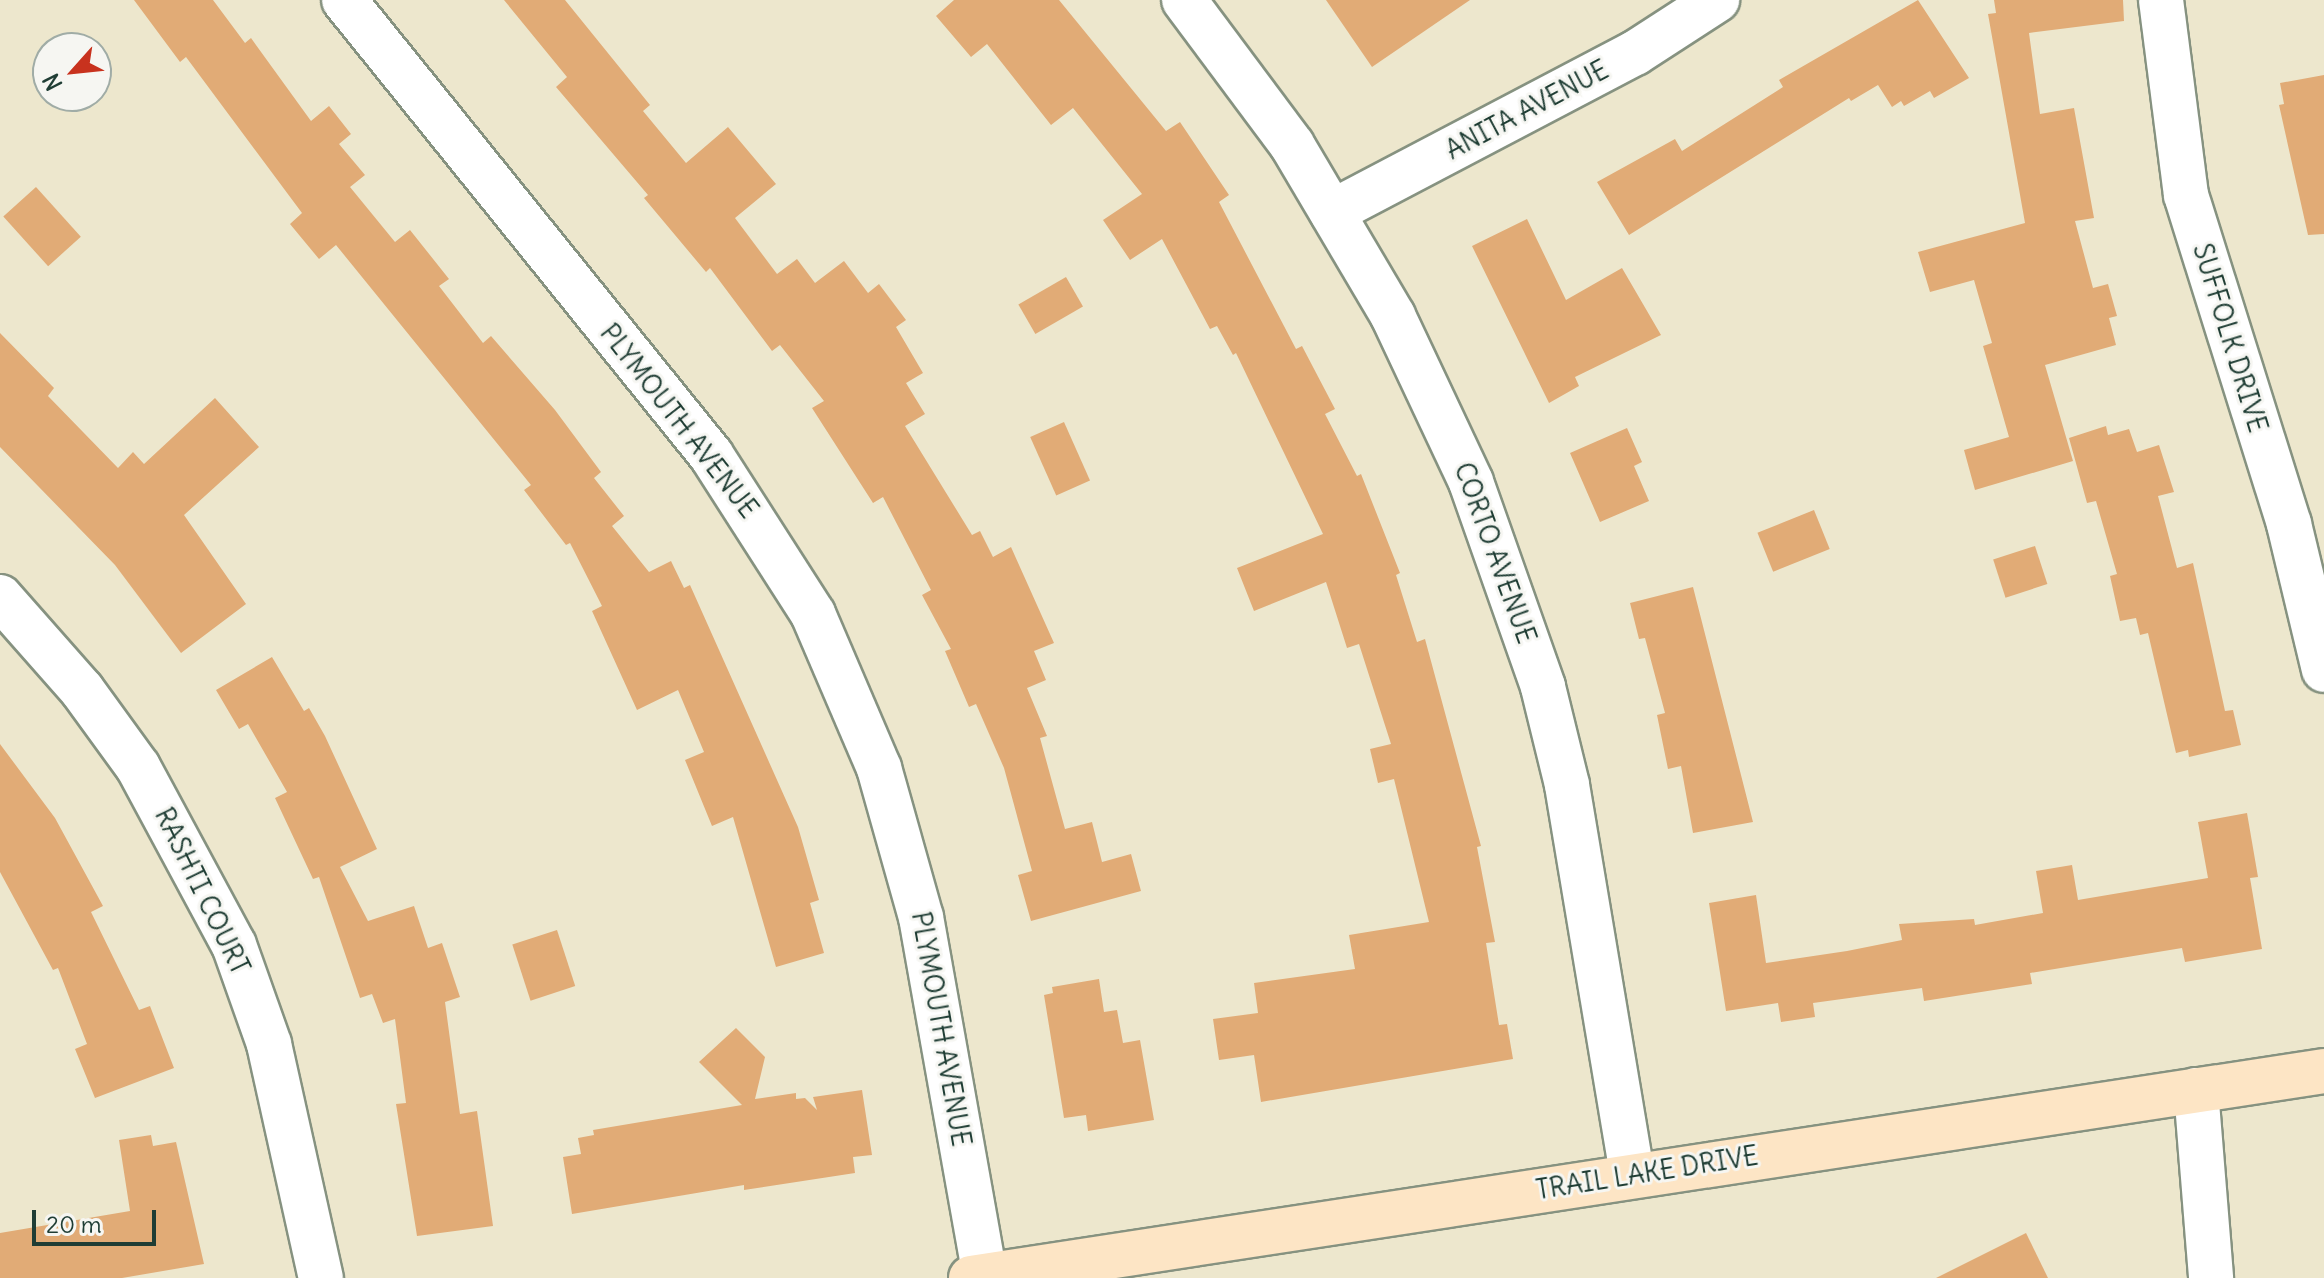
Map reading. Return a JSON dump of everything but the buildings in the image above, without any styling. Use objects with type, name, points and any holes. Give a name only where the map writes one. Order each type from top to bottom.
[{"type":"street","name":"PLYMOUTH AVENUE","points":[[344,0],[711,455],[813,614],[879,768],[921,917],[978,1277]]},
{"type":"street","name":"CORTO AVENUE","points":[[1184,0],[1257,92],[1332,212],[1393,316],[1465,468],[1543,687],[1567,785],[1632,1175]]},
{"type":"street","name":"ANITA AVENUE","points":[[1332,212],[1635,53],[1717,0]]},
{"type":"street","name":"SUFFOLK DRIVE","points":[[2161,0],[2186,195],[2289,524],[2324,670]]},
{"type":"street","name":"RASHTI COURT","points":[[0,597],[82,690],[138,767],[234,945],[291,1128],[321,1278]]},
{"type":"street","name":"TRAIL LAKE DRIVE","points":[[978,1277],[2324,1071]]},
{"type":"street","points":[[2196,1090],[2211,1278]]}]
